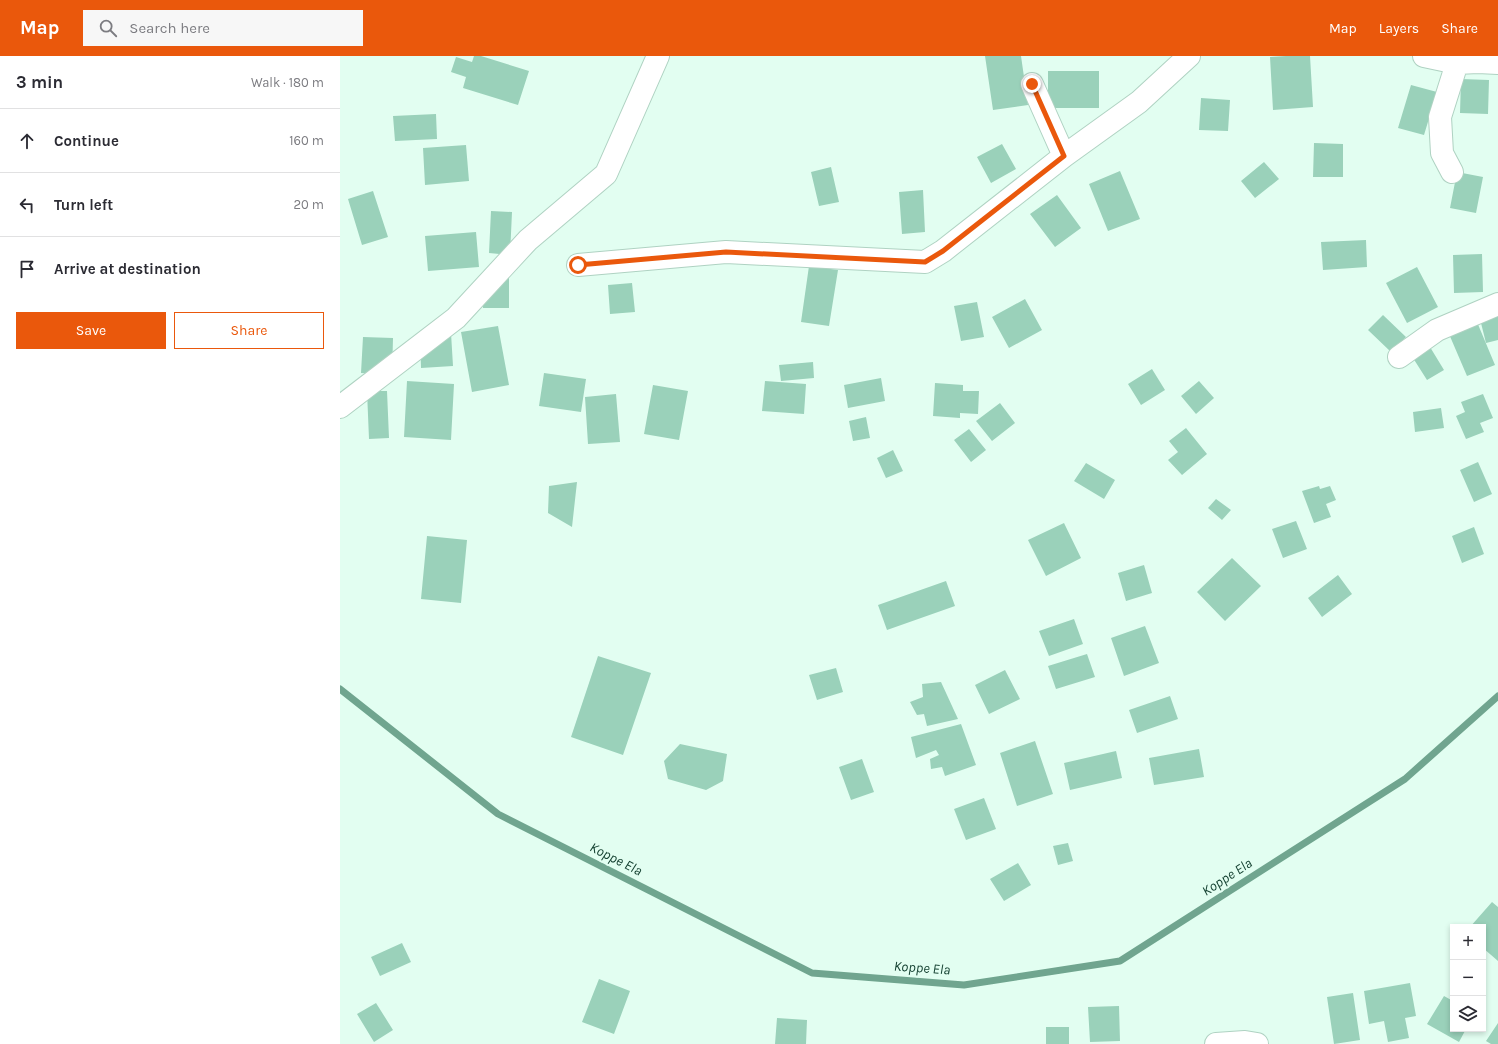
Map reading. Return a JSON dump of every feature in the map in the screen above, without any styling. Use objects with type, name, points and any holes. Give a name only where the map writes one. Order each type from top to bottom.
[{"type":"street","points":[[340,408],[456,318],[528,240],[606,174],[658,56]]},
{"type":"street","points":[[578,265],[726,252],[925,262],[943,251],[1064,156],[1138,102],[1189,56]]},
{"type":"street","points":[[1424,56],[1457,63],[1498,63]]},
{"type":"street","points":[[1452,172],[1442,153],[1440,117],[1457,63]]},
{"type":"street","points":[[1032,84],[1064,156]]},
{"type":"street","points":[[1398,357],[1437,330],[1498,304]]},
{"type":"street","points":[[1216,1044],[1245,1042],[1257,1044]]},
{"type":"building","points":[[474,56],[481,56],[529,71],[518,105],[463,88],[466,77],[451,72],[456,57],[472,62]]},
{"type":"building","points":[[985,56],[1021,56],[1028,105],[993,110]]},
{"type":"building","points":[[1310,56],[1313,107],[1273,110],[1270,57]]},
{"type":"building","points":[[1048,71],[1099,71],[1099,108],[1048,108]]},
{"type":"building","points":[[1461,79],[1489,80],[1488,114],[1460,113]]},
{"type":"building","points":[[1411,85],[1437,92],[1424,135],[1398,128]]},
{"type":"building","points":[[1201,98],[1230,100],[1228,131],[1199,130]]},
{"type":"building","points":[[436,114],[437,139],[395,141],[393,116]]},
{"type":"building","points":[[1314,143],[1343,144],[1343,177],[1313,177]]},
{"type":"building","points":[[1002,144],[1016,169],[991,183],[977,157]]},
{"type":"building","points":[[466,145],[469,181],[425,185],[423,148]]},
{"type":"building","points":[[1264,162],[1279,179],[1255,198],[1241,181]]},
{"type":"building","points":[[831,167],[839,202],[819,206],[811,172]]},
{"type":"building","points":[[1120,171],[1140,219],[1108,231],[1089,184]]},
{"type":"building","points":[[1457,172],[1483,177],[1476,213],[1450,208]]},
{"type":"building","points":[[923,190],[925,232],[902,234],[899,192]]},
{"type":"building","points":[[373,191],[388,237],[362,245],[348,199]]},
{"type":"building","points":[[1057,195],[1081,228],[1055,247],[1030,214]]},
{"type":"building","points":[[491,211],[512,212],[510,255],[489,253]]},
{"type":"building","points":[[476,232],[479,267],[428,271],[425,236]]},
{"type":"building","points":[[1366,240],[1367,267],[1323,270],[1321,242]]},
{"type":"building","points":[[1482,254],[1483,292],[1454,293],[1453,255]]},
{"type":"building","points":[[809,266],[838,270],[829,326],[801,322]]},
{"type":"building","points":[[1417,267],[1438,307],[1407,323],[1386,283]]},
{"type":"building","points":[[483,276],[509,276],[509,308],[483,308]]},
{"type":"building","points":[[632,283],[635,312],[610,314],[608,285]]},
{"type":"building","points":[[1025,299],[1042,330],[1009,348],[992,317]]},
{"type":"building","points":[[977,302],[984,337],[961,341],[954,306]]},
{"type":"building","points":[[1498,310],[1498,340],[1486,343],[1479,315]]},
{"type":"building","points":[[1383,315],[1406,337],[1391,352],[1368,330]]},
{"type":"building","points":[[1477,322],[1495,365],[1467,376],[1449,334]]},
{"type":"building","points":[[498,326],[509,385],[472,392],[461,332]]},
{"type":"building","points":[[451,333],[453,366],[421,368],[420,334]]},
{"type":"building","points":[[363,337],[393,338],[392,375],[361,373]]},
{"type":"building","points":[[1430,347],[1444,370],[1427,380],[1413,358]]},
{"type":"building","points":[[813,362],[814,378],[781,381],[779,365]]},
{"type":"building","points":[[1152,369],[1165,390],[1141,405],[1128,384]]},
{"type":"building","points":[[544,373],[586,379],[581,412],[539,406]]},
{"type":"building","points":[[881,378],[885,401],[848,408],[844,385]]},
{"type":"building","points":[[407,381],[454,384],[451,440],[404,437]]},
{"type":"building","points":[[765,381],[806,384],[804,414],[762,411]]},
{"type":"building","points":[[1199,381],[1214,398],[1196,414],[1181,396]]},
{"type":"building","points":[[935,383],[963,385],[963,391],[979,391],[978,414],[960,413],[960,418],[933,416]]},
{"type":"building","points":[[653,385],[688,391],[679,440],[644,434]]},
{"type":"building","points":[[367,391],[387,391],[389,438],[369,439]]},
{"type":"building","points":[[616,394],[620,442],[588,444],[585,397]]},
{"type":"building","points":[[1483,394],[1493,418],[1480,423],[1484,432],[1466,439],[1456,416],[1465,412],[1461,402]]},
{"type":"building","points":[[1000,403],[1015,423],[992,441],[976,421]]},
{"type":"building","points":[[1441,408],[1444,428],[1415,432],[1413,412]]},
{"type":"building","points":[[866,417],[870,438],[853,441],[849,421]]},
{"type":"building","points":[[1186,428],[1207,454],[1182,475],[1168,460],[1178,452],[1169,441]]},
{"type":"building","points":[[969,429],[986,450],[971,462],[954,440]]},
{"type":"building","points":[[893,450],[903,471],[886,478],[877,458]]},
{"type":"building","points":[[1478,462],[1492,494],[1474,502],[1460,470]]},
{"type":"building","points":[[1086,463],[1115,480],[1104,499],[1074,481]]},
{"type":"building","points":[[577,482],[572,527],[548,513],[549,486]]},
{"type":"building","points":[[1319,486],[1320,489],[1330,486],[1336,500],[1326,504],[1331,517],[1314,523],[1302,491]]},
{"type":"building","points":[[1216,499],[1231,510],[1222,520],[1208,508]]},
{"type":"building","points":[[1296,521],[1307,549],[1283,558],[1272,529]]},
{"type":"building","points":[[1064,523],[1081,558],[1046,576],[1028,540]]},
{"type":"building","points":[[1474,527],[1484,554],[1462,563],[1452,536]]},
{"type":"building","points":[[427,536],[467,540],[461,603],[421,599]]},
{"type":"building","points":[[1232,558],[1261,586],[1225,621],[1197,592]]},
{"type":"building","points":[[1144,565],[1152,593],[1126,601],[1118,573]]},
{"type":"building","points":[[1338,575],[1352,594],[1322,617],[1308,598]]},
{"type":"building","points":[[946,581],[955,606],[887,630],[878,605]]},
{"type":"building","points":[[1074,619],[1083,644],[1049,656],[1039,631]]},
{"type":"building","points":[[1145,626],[1159,663],[1124,676],[1111,638]]},
{"type":"building","points":[[1087,654],[1095,677],[1056,689],[1048,666]]},
{"type":"building","points":[[598,656],[651,673],[623,755],[571,737]]},
{"type":"building","points":[[836,668],[843,692],[817,700],[809,675]]},
{"type":"building","points":[[1005,670],[1020,699],[989,714],[975,685]]},
{"type":"building","points":[[941,682],[958,719],[927,726],[924,714],[917,715],[910,702],[923,697],[922,684]]},
{"type":"building","points":[[1170,696],[1178,719],[1137,733],[1129,710]]},
{"type":"building","points":[[961,724],[976,765],[945,776],[942,767],[931,769],[930,759],[939,755],[936,750],[916,758],[911,737]]},
{"type":"building","points":[[1035,741],[1053,794],[1017,806],[1000,753]]},
{"type":"building","points":[[680,744],[727,754],[723,781],[706,790],[668,779],[664,761]]},
{"type":"building","points":[[1199,749],[1204,777],[1154,785],[1149,758]]},
{"type":"building","points":[[1116,751],[1122,778],[1070,790],[1064,763]]},
{"type":"building","points":[[862,759],[874,792],[851,800],[839,767]]},
{"type":"building","points":[[984,798],[996,829],[966,840],[954,809]]},
{"type":"building","points":[[1068,843],[1073,861],[1058,865],[1053,846]]},
{"type":"building","points":[[1018,863],[1031,885],[1004,901],[990,879]]},
{"type":"building","points":[[1492,902],[1498,907],[1498,961],[1486,951],[1486,924],[1473,924]]},
{"type":"building","points":[[402,943],[411,962],[380,976],[371,957]]},
{"type":"building","points":[[599,979],[630,991],[614,1034],[582,1022]]},
{"type":"building","points":[[1410,983],[1416,1016],[1405,1018],[1409,1038],[1388,1042],[1384,1021],[1369,1024],[1364,991]]},
{"type":"building","points":[[1353,993],[1360,1040],[1334,1044],[1327,997]]},
{"type":"building","points":[[1444,996],[1450,999],[1450,1032],[1464,1032],[1459,1042],[1427,1024]]},
{"type":"building","points":[[376,1003],[393,1030],[374,1042],[357,1014]]},
{"type":"building","points":[[1119,1006],[1120,1041],[1090,1042],[1088,1007]]},
{"type":"building","points":[[777,1018],[807,1020],[806,1044],[775,1044]]},
{"type":"building","points":[[1498,1023],[1498,1044],[1491,1044],[1486,1041]]},
{"type":"building","points":[[1046,1027],[1069,1027],[1069,1044],[1046,1044]]},
{"type":"waterway","name":"Koppe Ela","points":[[340,689],[498,814],[812,973],[964,985],[1120,961],[1405,779],[1498,696]]},
{"type":"route","points":[[578,265],[726,252],[925,262],[943,251],[1064,156],[1032,84]]}]
